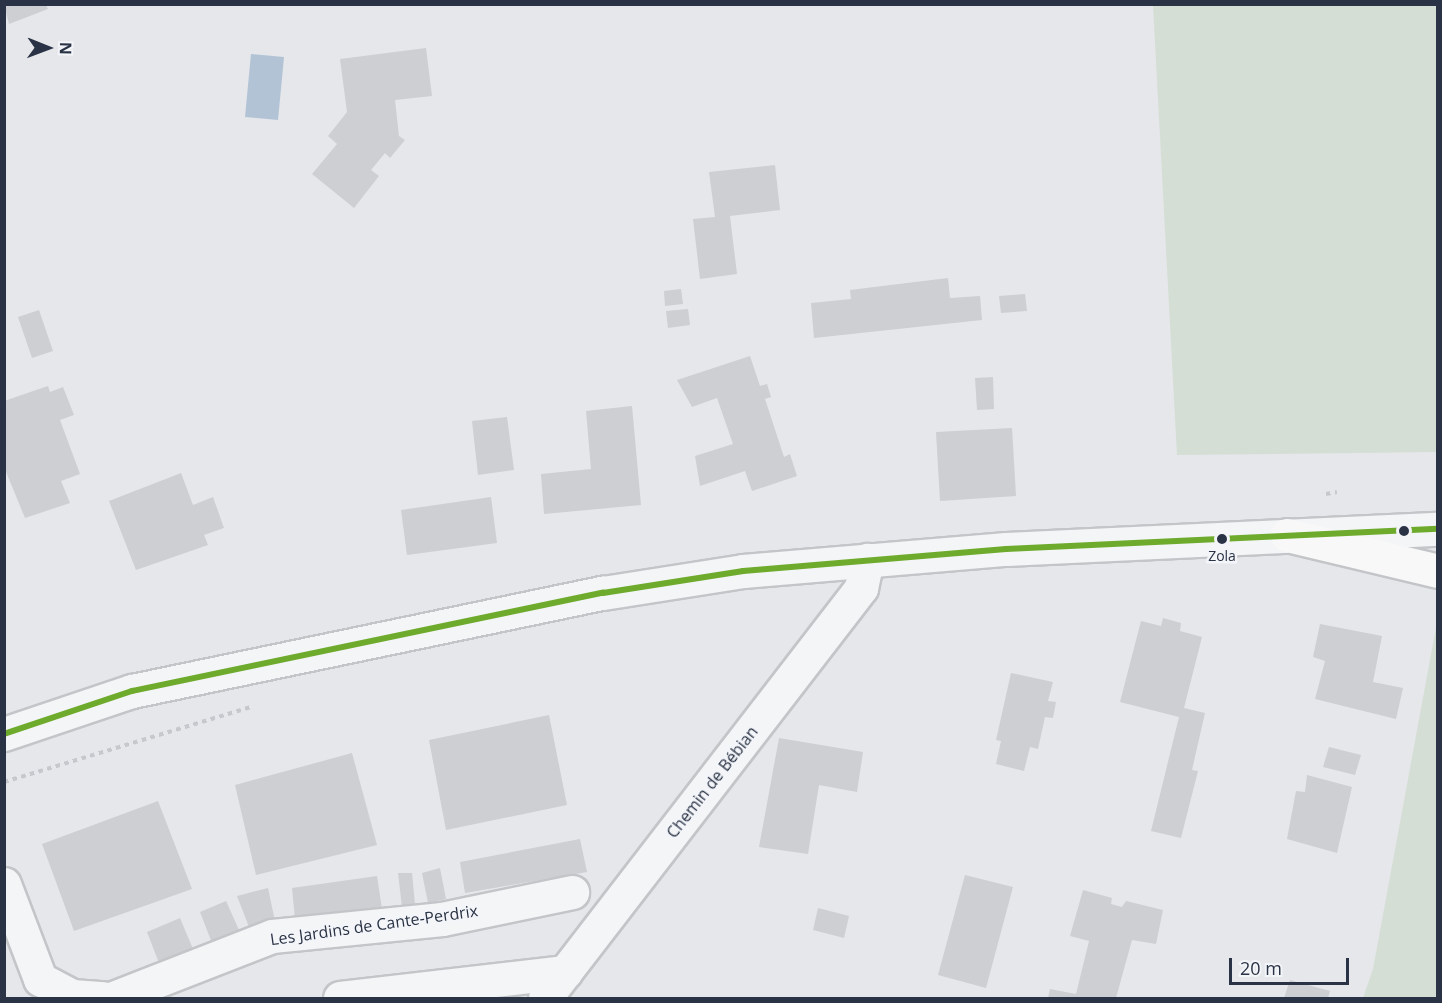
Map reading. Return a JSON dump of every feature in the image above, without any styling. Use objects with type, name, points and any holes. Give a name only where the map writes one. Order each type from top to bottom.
[{"type":"main road","points":[[1287,535],[1437,571]]},
{"type":"street","points":[[1390,530],[1437,515]]},
{"type":"street","points":[[4,734],[132,691],[603,593],[743,571],[867,560],[1287,535],[1437,529]]},
{"type":"street","name":"Chemin de Bébian","points":[[545,999],[861,588],[867,560]]},
{"type":"street","points":[[4,884],[40,979],[72,996],[104,999]]},
{"type":"street","name":"Les Jardins de Cante-Perdrix","points":[[113,999],[272,936],[442,919],[572,892]]},
{"type":"street","points":[[340,999],[566,972]]},
{"type":"path","points":[[4,782],[264,703]]},
{"type":"shaded area","points":[[1153,5],[1437,5],[1437,452],[1177,455]]},
{"type":"shaded area","points":[[1437,622],[1437,998],[1363,998],[1373,969]]},
{"type":"water","points":[[251,54],[284,57],[278,120],[245,117]]},
{"type":"building","points":[[4,5],[46,5],[48,9],[9,24]]},
{"type":"building","points":[[426,48],[432,96],[395,100],[399,136],[405,140],[390,158],[385,153],[371,170],[379,176],[354,208],[312,174],[337,144],[328,136],[347,112],[340,59]]},
{"type":"building","points":[[775,165],[780,210],[730,216],[737,274],[700,279],[693,219],[715,217],[709,172]]},
{"type":"building","points":[[948,278],[950,298],[980,296],[982,320],[814,338],[811,303],[851,299],[850,290]]},
{"type":"building","points":[[681,289],[683,304],[665,306],[664,291]]},
{"type":"building","points":[[1025,294],[1027,311],[1001,313],[999,296]]},
{"type":"building","points":[[688,309],[690,325],[668,328],[666,311]]},
{"type":"building","points":[[39,310],[53,351],[32,358],[18,317]]},
{"type":"building","points":[[750,356],[760,386],[767,384],[771,397],[765,399],[784,457],[790,454],[797,476],[752,491],[745,471],[700,486],[695,456],[733,444],[717,398],[692,407],[677,380]]},
{"type":"building","points":[[993,377],[994,409],[977,410],[975,378]]},
{"type":"building","points":[[48,386],[50,392],[63,387],[74,415],[60,420],[80,474],[61,481],[70,503],[25,518],[4,467],[4,401]]},
{"type":"building","points":[[632,406],[641,505],[544,514],[541,474],[591,469],[586,411]]},
{"type":"building","points":[[507,417],[514,470],[478,475],[472,421]]},
{"type":"building","points":[[1012,428],[1016,496],[940,501],[936,432]]},
{"type":"building","points":[[181,473],[193,505],[213,497],[224,528],[204,535],[208,545],[136,570],[109,501]]},
{"type":"building","points":[[491,497],[497,543],[407,555],[401,510]]},
{"type":"building","points":[[1163,618],[1181,623],[1180,631],[1202,637],[1184,708],[1205,713],[1192,770],[1198,771],[1181,838],[1151,831],[1179,717],[1120,702],[1141,621],[1161,626]]},
{"type":"building","points":[[1320,624],[1382,636],[1373,682],[1403,688],[1396,719],[1315,699],[1325,661],[1313,657]]},
{"type":"building","points":[[1011,673],[1053,682],[1048,701],[1056,702],[1053,718],[1045,717],[1038,749],[1030,747],[1024,771],[996,764],[1001,741],[996,740]]},
{"type":"building","points":[[549,715],[567,805],[446,830],[429,740]]},
{"type":"building","points":[[779,738],[863,752],[857,792],[819,785],[808,854],[759,847]]},
{"type":"building","points":[[1329,747],[1361,755],[1355,775],[1323,767]]},
{"type":"building","points":[[352,753],[377,845],[256,875],[235,785]]},
{"type":"building","points":[[1307,775],[1352,787],[1337,853],[1287,839],[1296,791],[1305,792]]},
{"type":"building","points":[[158,801],[192,889],[74,931],[42,844]]},
{"type":"building","points":[[580,839],[587,872],[465,893],[460,862]]},
{"type":"building","points":[[440,868],[446,899],[428,903],[422,873]]},
{"type":"building","points":[[398,873],[412,873],[415,905],[402,907]]},
{"type":"building","points":[[965,875],[1013,887],[986,988],[938,975]]},
{"type":"building","points":[[377,876],[382,909],[295,919],[292,888]]},
{"type":"building","points":[[268,888],[275,921],[249,927],[237,896]]},
{"type":"building","points":[[1083,890],[1112,898],[1111,904],[1122,907],[1126,901],[1163,910],[1156,944],[1132,940],[1116,998],[1048,998],[1050,989],[1076,994],[1089,941],[1070,936]]},
{"type":"building","points":[[226,901],[239,930],[212,943],[200,912]]},
{"type":"building","points":[[818,908],[849,916],[844,938],[813,930]]},
{"type":"building","points":[[180,918],[193,949],[159,963],[147,932]]},
{"type":"building","points":[[1290,980],[1330,991],[1328,998],[1284,998]]},
{"type":"transit line","points":[[4,734],[132,691],[603,593],[743,571],[1006,549],[1438,529]]},
{"type":"place","name":"Zola","points":[[1222,539]]}]
